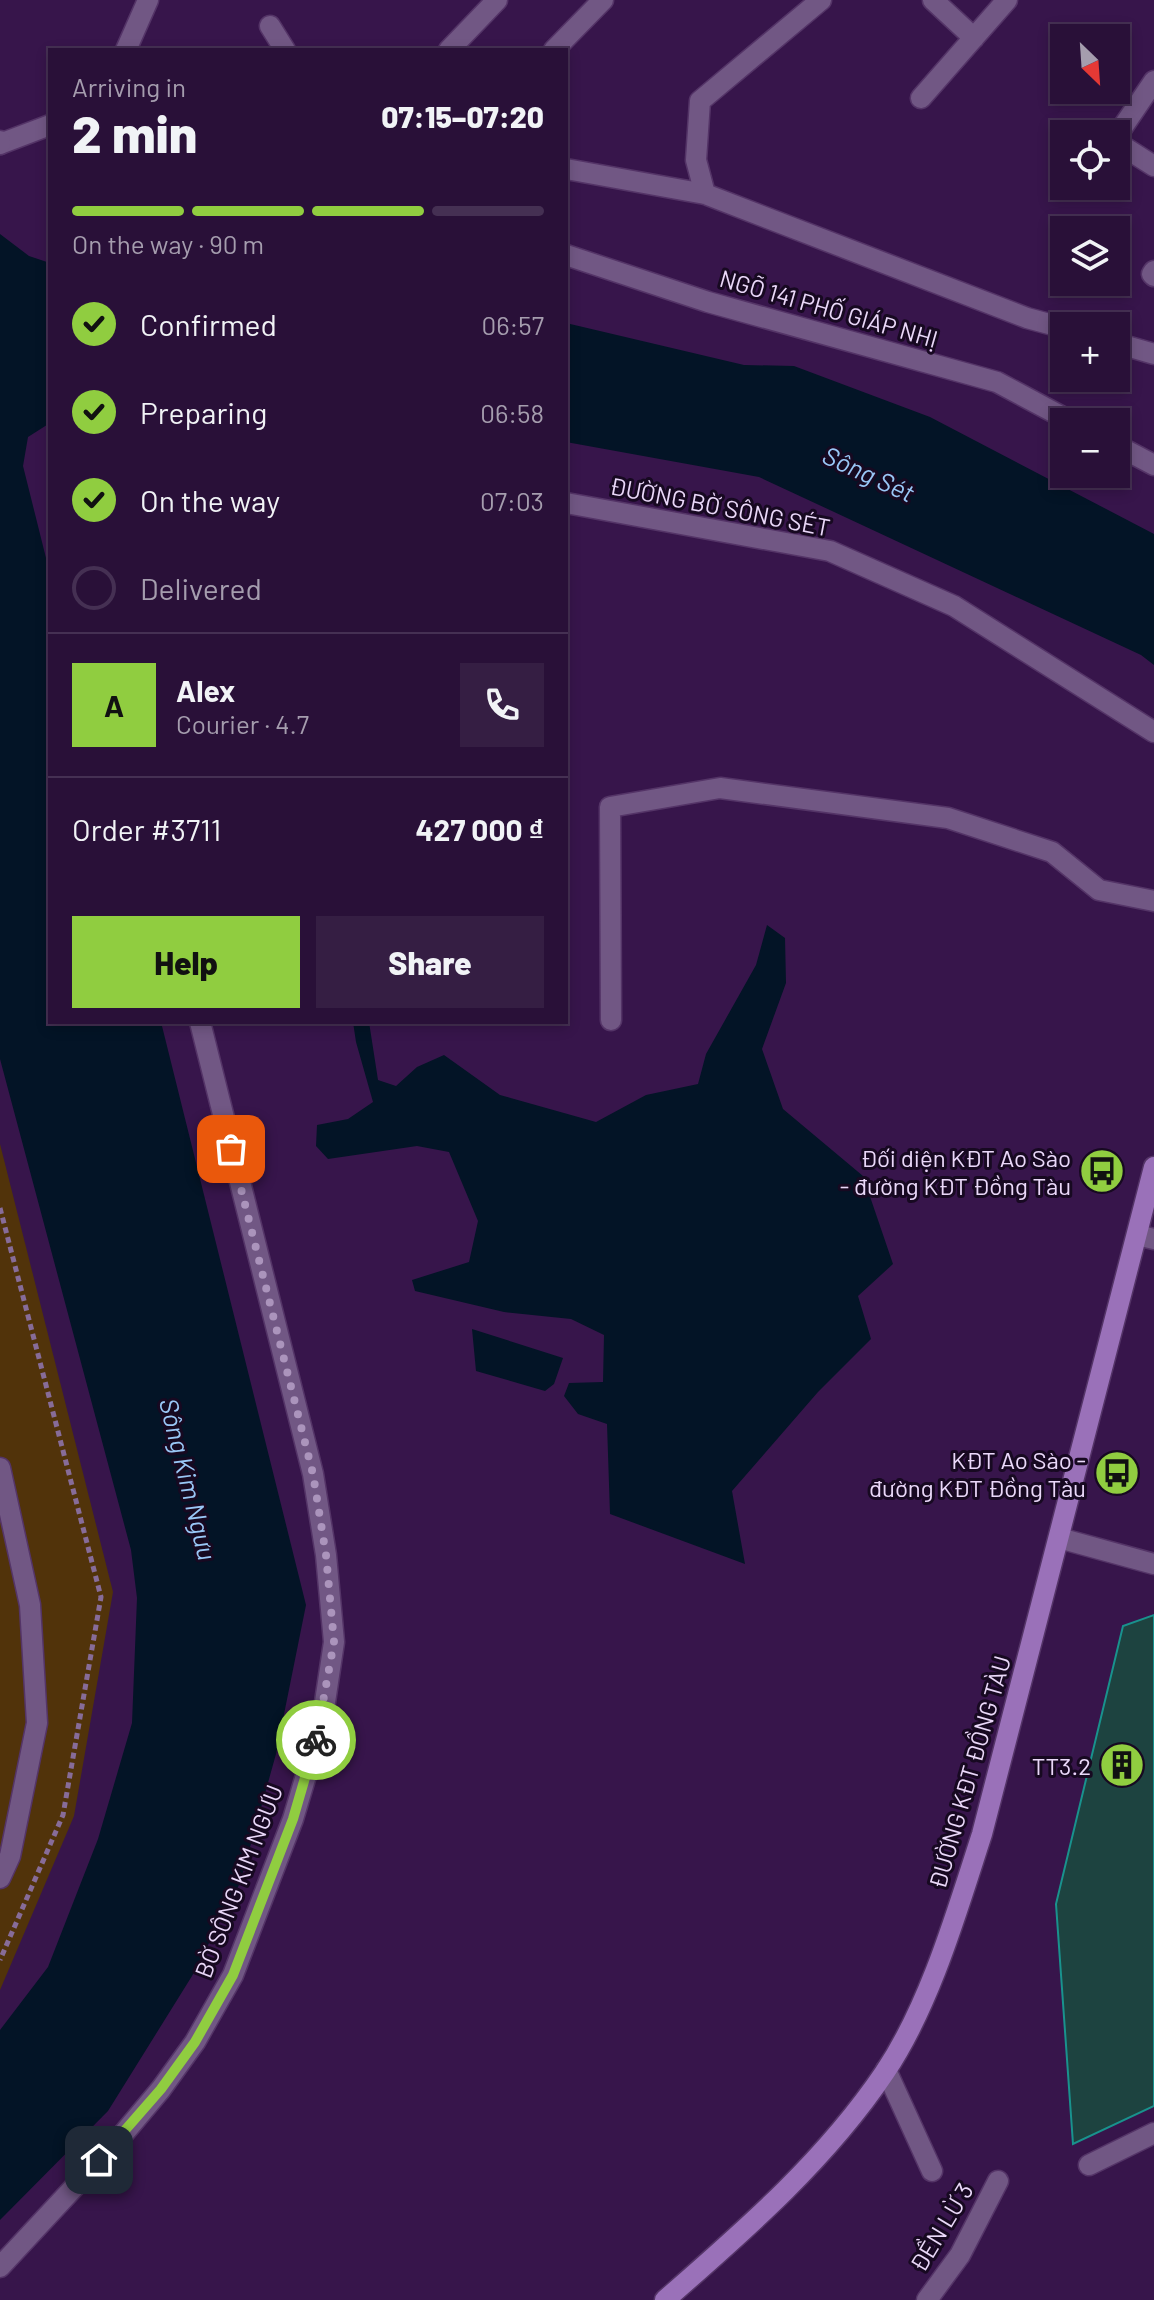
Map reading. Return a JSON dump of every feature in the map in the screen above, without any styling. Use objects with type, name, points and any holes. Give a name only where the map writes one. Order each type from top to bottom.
[{"type":"main road","name":"ĐƯỜNG KĐT ĐỒNG TÀU","points":[[665,2300],[786,2192],[831,2142],[886,2070],[915,2015],[952,1927],[982,1834],[1059,1538],[1145,1237],[1154,1167]]},
{"type":"street","points":[[127,48],[148,0]]},
{"type":"street","points":[[451,48],[497,0]]},
{"type":"street","points":[[556,48],[603,0]]},
{"type":"street","points":[[705,194],[696,160],[700,101],[821,0]]},
{"type":"street","points":[[933,0],[974,38]]},
{"type":"street","points":[[921,98],[1007,0]]},
{"type":"street","points":[[270,26],[284,48]]},
{"type":"street","points":[[1129,120],[1154,81]]},
{"type":"street","points":[[0,142],[48,126]]},
{"type":"street","points":[[1130,150],[1154,166]]},
{"type":"street","points":[[568,169],[705,194],[1050,324]]},
{"type":"street","name":"NGÕ 141 PHỐ GIÁP NHỊ","points":[[568,256],[708,302],[997,382],[1050,410]]},
{"type":"street","points":[[1130,347],[1154,354]]},
{"type":"street","points":[[1130,452],[1154,465]]},
{"type":"street","name":"ĐƯỜNG BỜ SÔNG SÉT","points":[[568,503],[830,551],[954,606],[1154,732]]},
{"type":"street","points":[[611,1020],[610,807],[720,788],[948,818],[1052,852],[1099,890],[1154,901]]},
{"type":"street","name":"BỜ SÔNG KIM NGƯU","points":[[0,2267],[119,2139],[195,2042],[233,1975],[293,1819],[322,1722],[334,1642],[326,1555],[313,1474],[200,1024]]},
{"type":"street","points":[[0,1468],[30,1605],[37,1723],[10,1856],[0,1878]]},
{"type":"street","points":[[1059,1538],[1154,1564]]},
{"type":"street","points":[[886,2070],[932,2171]]},
{"type":"street","points":[[1089,2165],[1154,2133]]},
{"type":"street","name":"ĐỀN LỪ 3","points":[[927,2300],[960,2255],[998,2181]]},
{"type":"shaded area","points":[[0,1144],[113,1592],[74,1816],[0,1990]]},
{"type":"water","name":"Sông Kim Ngưu","points":[[0,234],[29,256],[48,262],[48,424],[28,437],[23,466],[48,566],[48,1024],[161,1024],[306,1605],[276,1754],[240,1883],[192,1976],[108,2111],[0,2220],[0,2030],[48,1967],[98,1839],[132,1723],[137,1598],[131,1550],[0,1059]]},
{"type":"water","name":"Sông Sét","points":[[568,323],[744,365],[794,366],[930,417],[1050,480],[1050,488],[1066,488],[1154,534],[1154,665],[1141,655],[759,477],[568,442]]},
{"type":"water","points":[[767,925],[785,938],[786,983],[762,1049],[783,1109],[863,1176],[893,1264],[858,1296],[871,1339],[818,1392],[732,1491],[745,1564],[610,1514],[607,1424],[578,1414],[564,1396],[569,1383],[603,1382],[604,1335],[571,1319],[504,1312],[415,1291],[412,1280],[469,1262],[478,1221],[449,1152],[417,1146],[328,1159],[316,1146],[317,1125],[348,1119],[373,1102],[353,1024],[369,1024],[378,1080],[396,1086],[417,1067],[444,1055],[500,1095],[596,1122],[646,1095],[698,1084],[706,1054],[756,965]]},
{"type":"water","points":[[472,1329],[563,1358],[554,1384],[545,1391],[476,1371]]},
{"type":"building","name":"TT3.2","points":[[1154,1615],[1154,2106],[1073,2144],[1056,1904],[1123,1626]]},
{"type":"way so far","points":[[231,1149],[313,1474],[326,1555],[334,1642],[322,1722],[316,1740]]},
{"type":"place","name":"Đối diện KĐT Ao Sào - đường KĐT Đồng Tàu","points":[[1102,1171]]},
{"type":"place","name":"KĐT Ao Sào - đường KĐT Đồng Tàu","points":[[1117,1473]]},
{"type":"place","name":"TT3.2","points":[[1122,1765]]},
{"type":"route","points":[[99,2160],[161,2089],[195,2042],[233,1975],[293,1819],[316,1740]]}]
